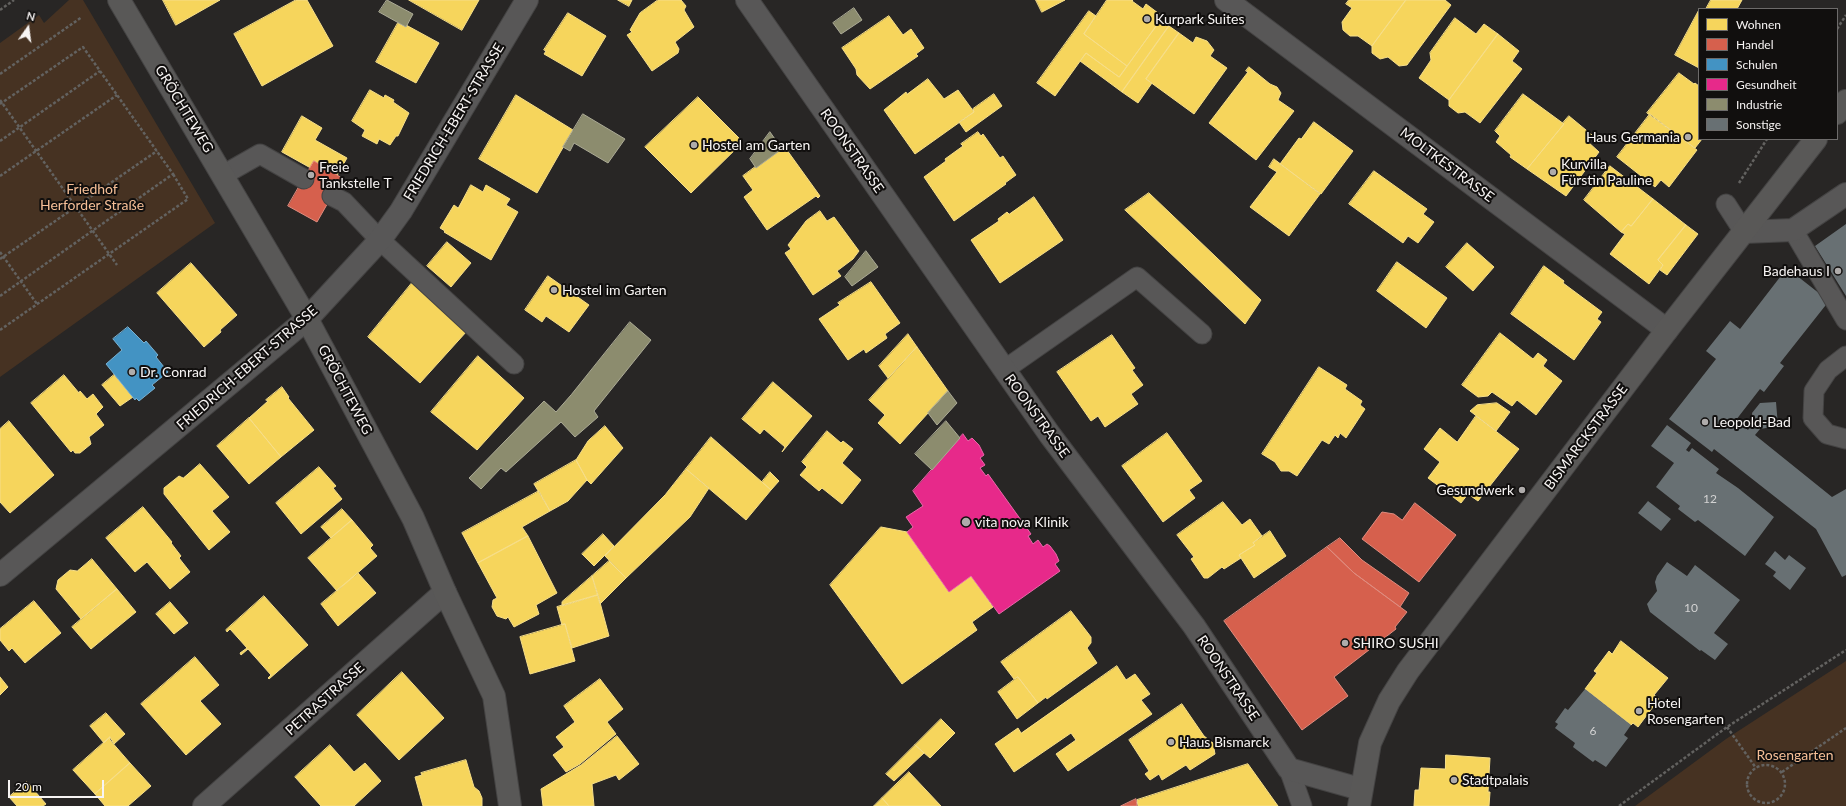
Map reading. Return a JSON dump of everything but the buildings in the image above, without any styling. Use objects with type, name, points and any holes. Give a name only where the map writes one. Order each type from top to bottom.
[{"type":"street","name":"GRÖCHTEWEG","points":[[119,0],[307,319],[413,518],[445,592],[494,696],[510,806]]},
{"type":"street","name":"FRIEDRICH-EBERT-STRASSE","points":[[0,575],[307,319],[380,240],[401,211],[527,0]]},
{"type":"street","name":"ROONSTRASSE","points":[[746,0],[1050,435],[1194,626],[1289,769]]},
{"type":"street","name":"MOLTKESTRASSE","points":[[1226,0],[1667,330]]},
{"type":"street","points":[[1838,111],[1846,101]]},
{"type":"street","name":"BISMARCKSTRASSE","points":[[1360,797],[1370,743],[1389,701],[1408,671],[1667,330],[1815,140]]},
{"type":"street","points":[[1744,232],[1793,230],[1846,194]]},
{"type":"street","name":"PETRASTRASSE","points":[[204,806],[445,592]]},
{"type":"street","points":[[1289,769],[1360,797]]},
{"type":"lane","points":[[223,176],[260,154],[304,179]]},
{"type":"lane","points":[[332,196],[344,202],[380,240],[514,364]]},
{"type":"lane","points":[[1726,204],[1744,232]]},
{"type":"lane","points":[[1793,230],[1846,320]]},
{"type":"lane","points":[[1004,370],[1137,277],[1202,334]]},
{"type":"lane","points":[[1846,356],[1828,370],[1814,391],[1813,418],[1828,434],[1846,439]]},
{"type":"lane","points":[[1289,769],[1302,806]]},
{"type":"path","points":[[0,10],[14,0]]},
{"type":"path","points":[[1838,27],[1846,15]]},
{"type":"path","points":[[0,74],[82,17]]},
{"type":"path","points":[[0,330],[110,254],[188,199],[173,174],[83,47],[1,102],[19,128],[36,151],[76,207],[92,229],[110,254],[118,265]]},
{"type":"path","points":[[0,141],[100,71]]},
{"type":"path","points":[[0,176],[117,95]]},
{"type":"path","points":[[1726,204],[1766,140]]},
{"type":"path","points":[[1,258],[157,151]]},
{"type":"path","points":[[0,296],[92,229],[173,174]]},
{"type":"path","points":[[0,252],[1,258],[37,304]]},
{"type":"path","points":[[1619,806],[1727,728],[1846,650]]},
{"type":"path","points":[[1727,728],[1756,768]]},
{"type":"path","points":[[1782,772],[1846,728]]},
{"type":"path","points":[[1767,764],[1778,768],[1782,772],[1785,778],[1785,788],[1783,794],[1774,802],[1762,803],[1751,796],[1747,784],[1748,777],[1756,768],[1767,764]]},
{"type":"path","points":[[1774,802],[1777,806]]},
{"type":"green space","name":"Friedhof Herforder Straße","points":[[69,0],[83,0],[215,223],[0,377],[0,43],[39,15],[44,23]]},
{"type":"green space","name":"Rosengarten","points":[[1846,661],[1846,806],[1635,806],[1726,739]]},
{"type":"place","name":"Kurpark Suites","points":[[1147,19]]},
{"type":"place","name":"Haus Germania","points":[[1688,137]]},
{"type":"place","name":"Hostel am Garten","points":[[694,145]]},
{"type":"place","name":"Kurvilla Fürstin Pauline","points":[[1553,172]]},
{"type":"place","name":"Freie Tankstelle T","points":[[311,175]]},
{"type":"place","name":"Badehaus I","points":[[1838,271]]},
{"type":"place","name":"Hostel im Garten","points":[[554,290]]},
{"type":"place","name":"Dr. Conrad","points":[[132,372]]},
{"type":"place","name":"Leopold-Bad","points":[[1705,422]]},
{"type":"place","name":"Gesundwerk","points":[[1522,490]]},
{"type":"place","name":"vita nova Klinik","points":[[966,522]]},
{"type":"place","name":"SHIRO SUSHI","points":[[1345,643]]},
{"type":"place","name":"Hotel Rosengarten","points":[[1639,711]]},
{"type":"place","name":"Haus Bismarck","points":[[1171,742]]},
{"type":"place","name":"Stadtpalais","points":[[1454,780]]}]
